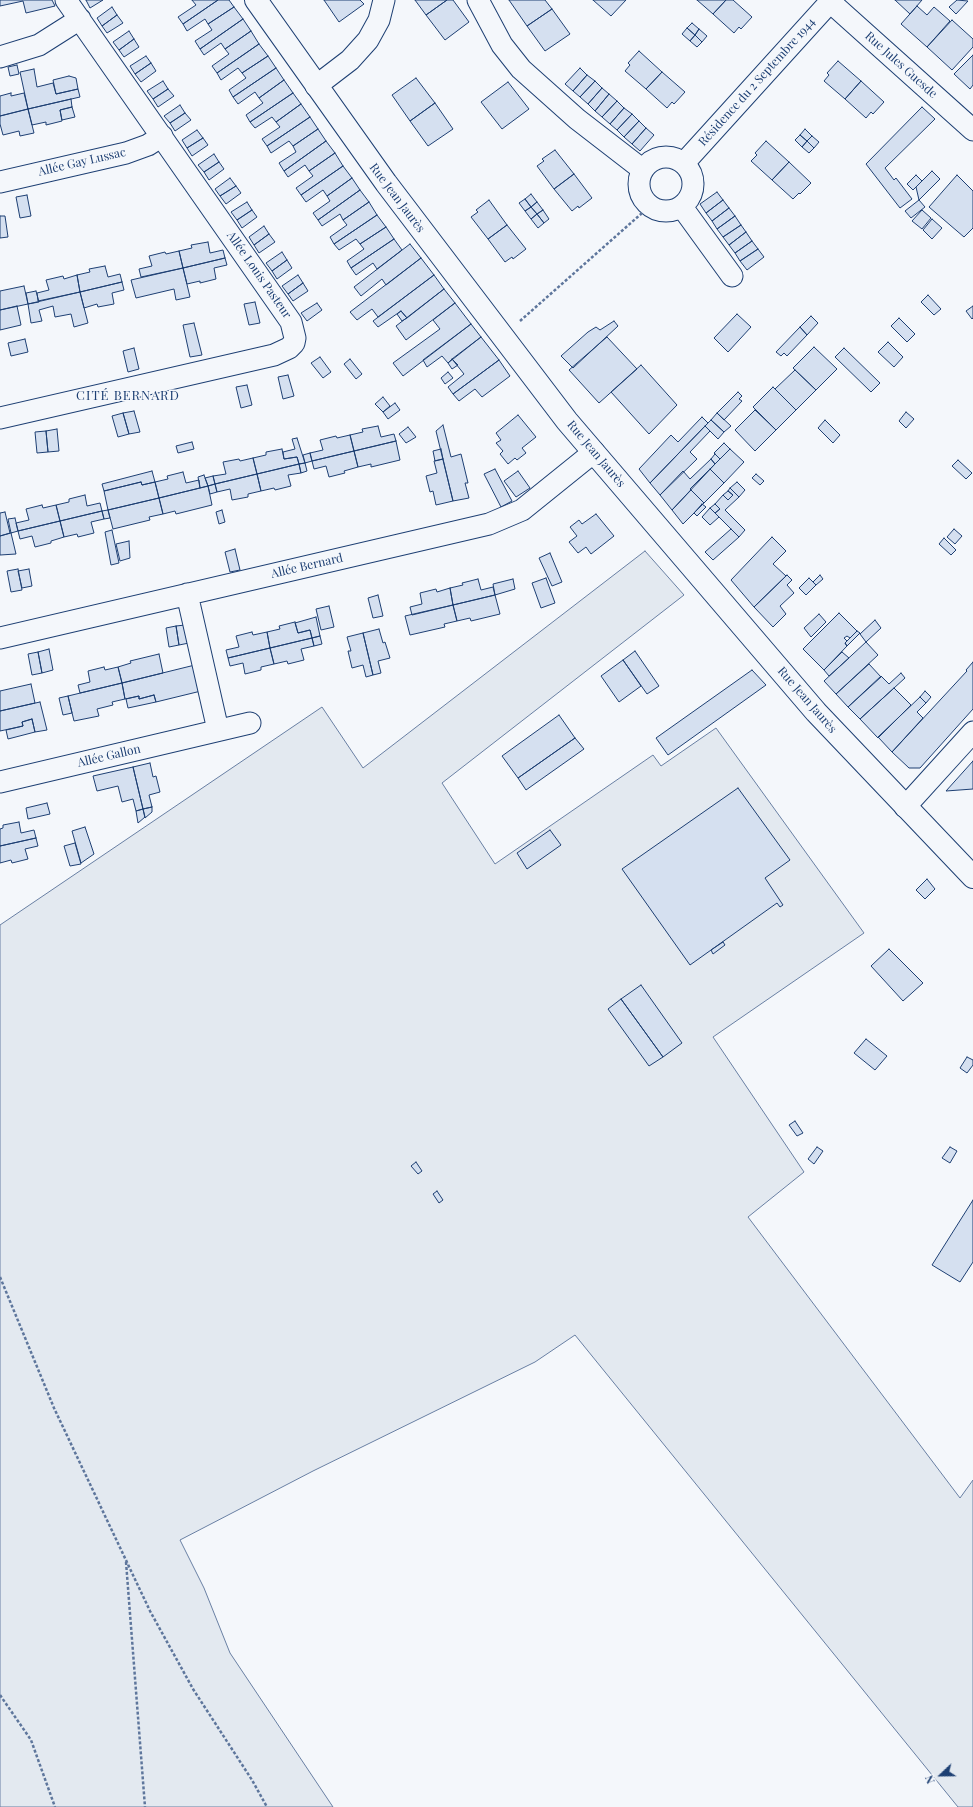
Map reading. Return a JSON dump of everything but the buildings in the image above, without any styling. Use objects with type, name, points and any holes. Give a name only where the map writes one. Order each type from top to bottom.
[{"type":"street","name":"Allée Louis Pasteur","points":[[0,418],[274,355],[289,348],[294,343],[292,322],[66,0]]},
{"type":"street","name":"Rue Jean Jaurès","points":[[256,0],[386,184],[502,337],[594,452],[816,712],[973,877]]},
{"type":"street","points":[[316,86],[350,60],[368,40],[379,20],[384,0]]},
{"type":"street","points":[[478,0],[502,45],[521,69],[577,119],[643,170]]},
{"type":"street","name":"Rue Jules Guesde","points":[[829,1],[973,130]]},
{"type":"street","name":"Résidence du 2 Septembre 1944","points":[[684,163],[829,1]]},
{"type":"street","points":[[0,57],[39,45],[80,19]]},
{"type":"street","name":"Allée Gay Lussac","points":[[0,182],[126,153],[148,145],[162,136]]},
{"type":"street","points":[[664,157],[674,158],[684,163],[690,172],[693,183],[692,194],[682,207],[673,211],[663,212],[650,206],[643,199],[639,190],[639,180],[643,170],[654,160],[664,157]]},
{"type":"street","points":[[682,207],[732,276]]},
{"type":"street","name":"Allée Bernard","points":[[0,638],[502,520],[522,510],[594,452]]},
{"type":"street","points":[[186,594],[218,730]]},
{"type":"street","name":"Allée Gallon","points":[[0,782],[218,730],[250,724]]},
{"type":"street","points":[[905,807],[973,732]]},
{"type":"path","points":[[502,337],[650,206]]},
{"type":"path","points":[[0,1277],[54,1408],[150,1611],[193,1689],[252,1780],[267,1807]]},
{"type":"path","points":[[126,1560],[145,1807]]},
{"type":"path","points":[[0,1696],[31,1740],[55,1807]]},
{"type":"shaded area","points":[[645,551],[684,595],[442,783],[495,864],[653,755],[661,766],[716,728],[864,933],[713,1037],[804,1172],[748,1217],[960,1498],[973,1480],[973,1807],[958,1807],[575,1335],[535,1362],[313,1471],[180,1540],[204,1588],[230,1653],[333,1807],[0,1807],[0,925],[322,707],[363,768]]},
{"type":"district","name":"CITÉ BERNARD","points":[[128,396]]}]
